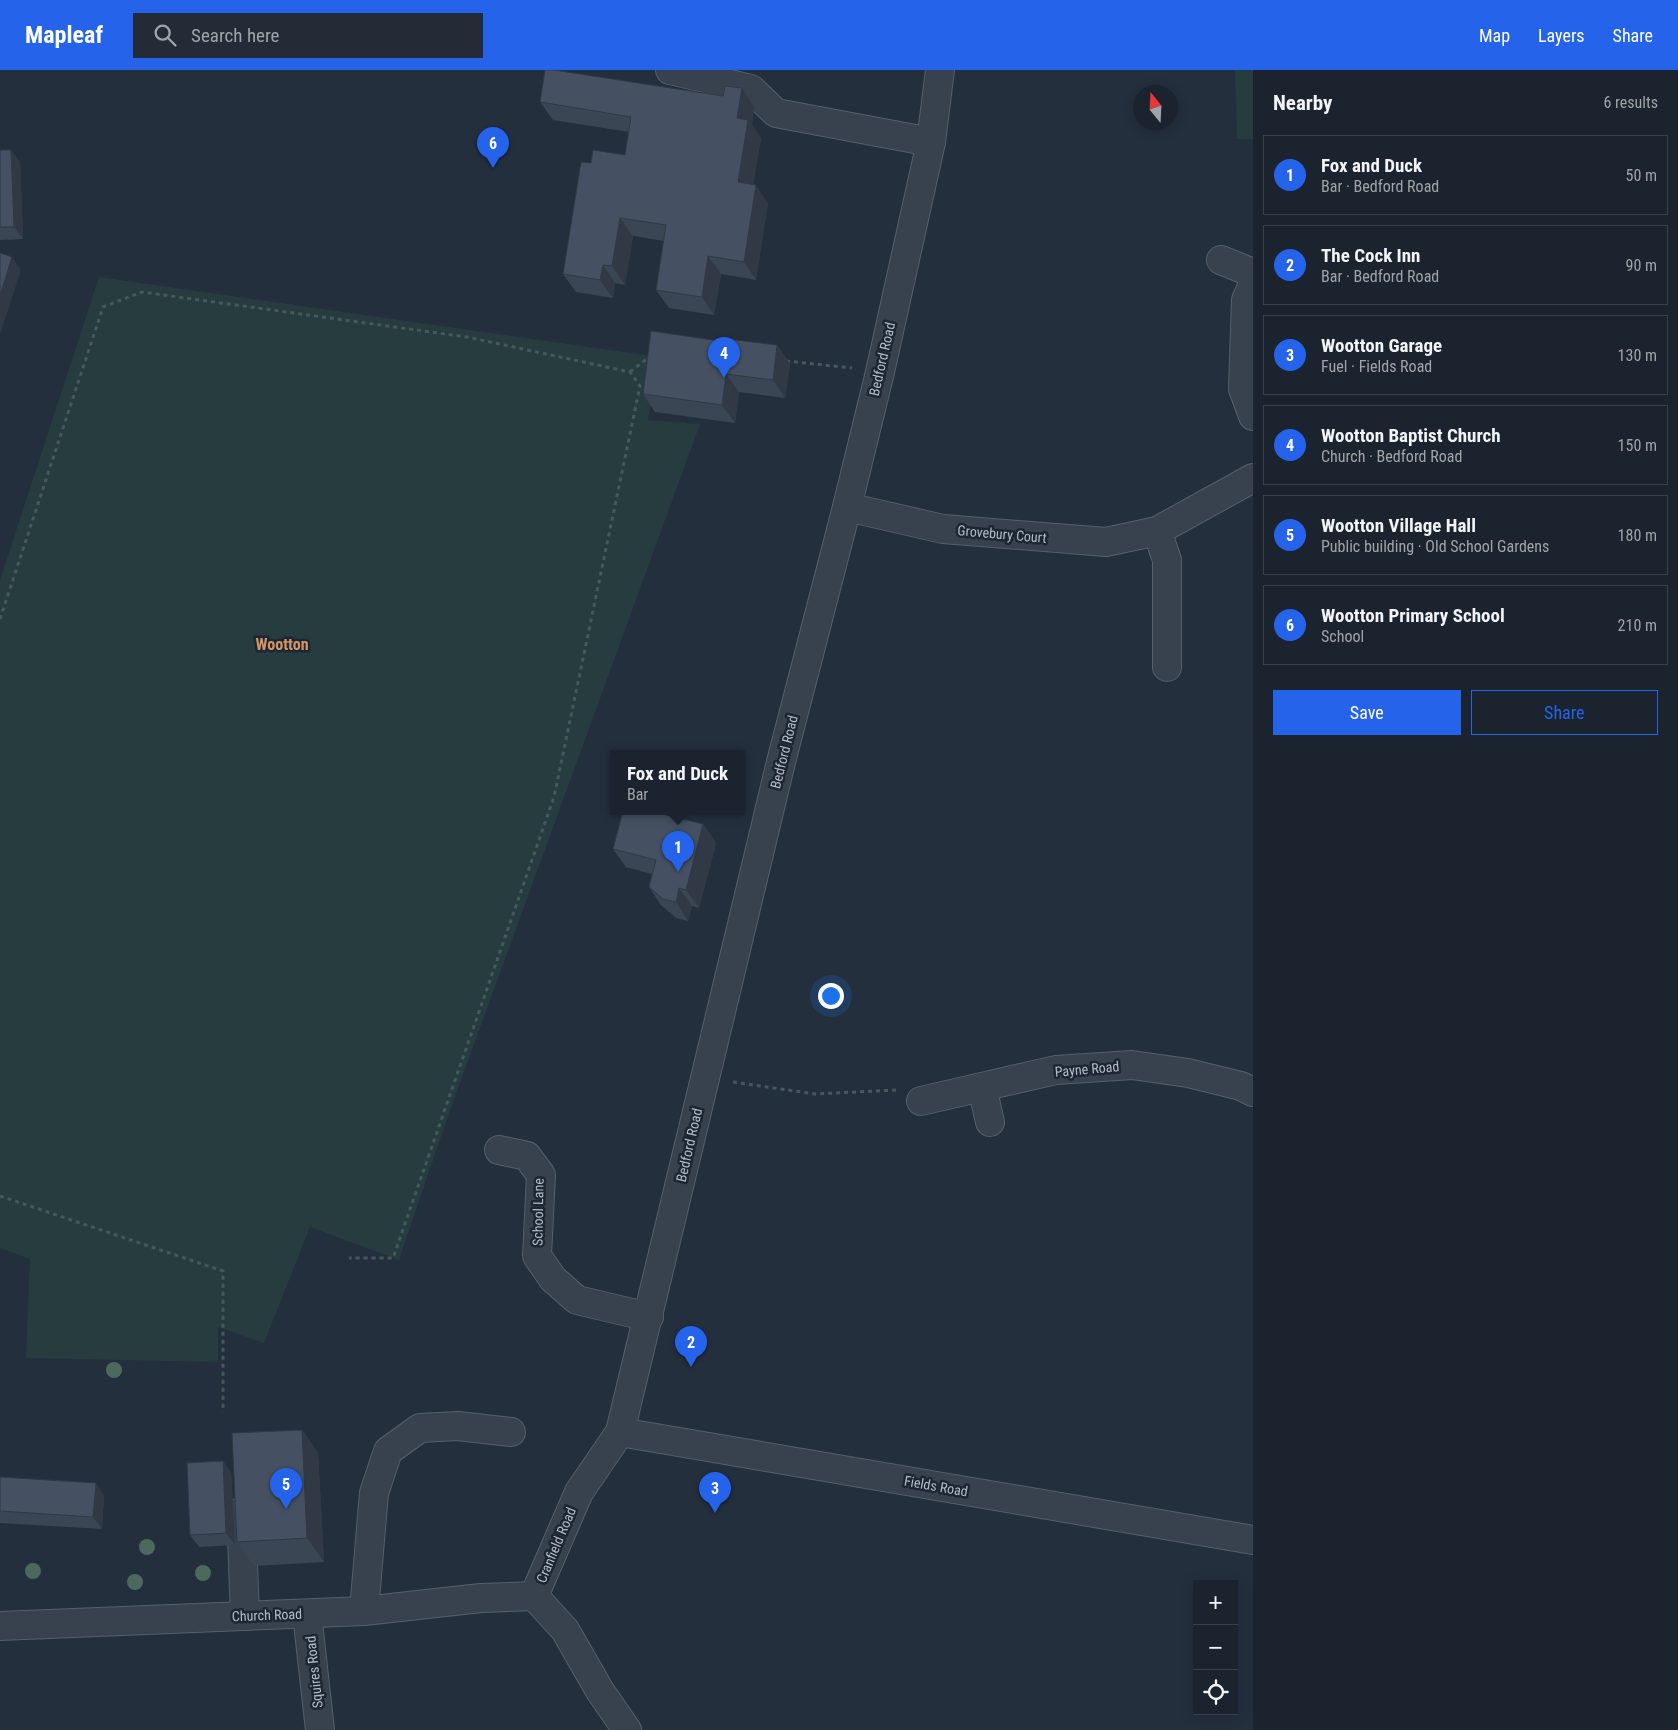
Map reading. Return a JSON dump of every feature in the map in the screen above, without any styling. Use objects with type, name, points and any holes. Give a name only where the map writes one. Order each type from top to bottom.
[{"type":"street","points":[[670,70],[751,89],[776,112],[931,142]]},
{"type":"street","name":"Bedford Road","points":[[620,1432],[649,1317],[704,1078],[782,762],[848,507],[880,372],[931,142],[940,70]]},
{"type":"street","points":[[1221,260],[1253,273]]},
{"type":"street","points":[[1253,284],[1246,300],[1243,389],[1253,416]]},
{"type":"street","name":"Grovebury Court","points":[[848,507],[943,529],[1106,542],[1157,531],[1253,478]]},
{"type":"street","points":[[1157,531],[1168,560],[1167,667]]},
{"type":"street","name":"Payne Road","points":[[921,1101],[1056,1070],[1132,1065],[1188,1073],[1241,1086],[1253,1091]]},
{"type":"street","points":[[982,1087],[990,1122]]},
{"type":"street","name":"School Lane","points":[[499,1150],[527,1156],[541,1175],[536,1256],[553,1279],[577,1300],[649,1317]]},
{"type":"street","points":[[364,1611],[374,1493],[388,1451],[420,1428],[458,1426],[511,1432]]},
{"type":"street","name":"Fields Road","points":[[620,1432],[1253,1540]]},
{"type":"street","name":"Cranfield Road","points":[[620,1432],[579,1492],[534,1596],[565,1630],[600,1691],[627,1730]]},
{"type":"street","points":[[240,1488],[245,1616]]},
{"type":"street","name":"Church Road","points":[[0,1626],[364,1611],[481,1598],[534,1596]]},
{"type":"street","name":"Squires Road","points":[[307,1614],[320,1730]]},
{"type":"path","points":[[0,619],[103,307],[142,292],[467,336],[630,372],[640,386],[554,797],[393,1258],[349,1258]]},
{"type":"path","points":[[630,372],[650,357]]},
{"type":"path","points":[[782,360],[880,372]]},
{"type":"path","points":[[704,1078],[815,1094],[905,1090],[921,1101]]},
{"type":"path","points":[[0,1196],[223,1272],[224,1412]]},
{"type":"green space","points":[[1235,70],[1253,70],[1253,139],[1237,139]]},
{"type":"green space","points":[[99,277],[659,357],[648,420],[700,424],[449,1113],[399,1260],[310,1227],[264,1343],[218,1327],[218,1362],[26,1358],[30,1259],[0,1248],[0,580]]},
{"type":"building","points":[[545,70],[723,96],[725,86],[742,88],[737,118],[748,120],[738,182],[756,185],[744,262],[708,256],[702,297],[656,290],[666,225],[620,218],[612,266],[603,265],[600,280],[563,274],[581,162],[591,163],[593,150],[625,155],[631,117],[540,102]]},
{"type":"building","points":[[0,150],[11,150],[14,227],[0,227]]},
{"type":"building","points":[[0,253],[12,257],[0,296]]},
{"type":"building","points":[[651,331],[727,342],[728,339],[777,345],[773,380],[726,374],[722,405],[643,394]]},
{"type":"building","points":[[622,815],[666,815],[703,824],[686,890],[679,888],[676,902],[663,899],[649,887],[656,860],[613,849]]},
{"type":"building","points":[[302,1430],[307,1538],[237,1542],[232,1433]]},
{"type":"building","points":[[223,1461],[226,1533],[190,1535],[187,1463]]},
{"type":"building","points":[[0,1477],[96,1483],[93,1517],[0,1511]]},
{"type":"place","name":"Wootton Primary School","points":[[493,168]]},
{"type":"place","name":"Wootton Baptist Church","points":[[724,378]]},
{"type":"place","name":"Fox and Duck","points":[[678,872]]},
{"type":"place","name":"The Cock Inn","points":[[691,1367]]},
{"type":"place","name":"Wootton Village Hall","points":[[286,1509]]},
{"type":"place","name":"Wootton Garage","points":[[715,1513]]},
{"type":"district","name":"Wootton","points":[[282,644]]}]
